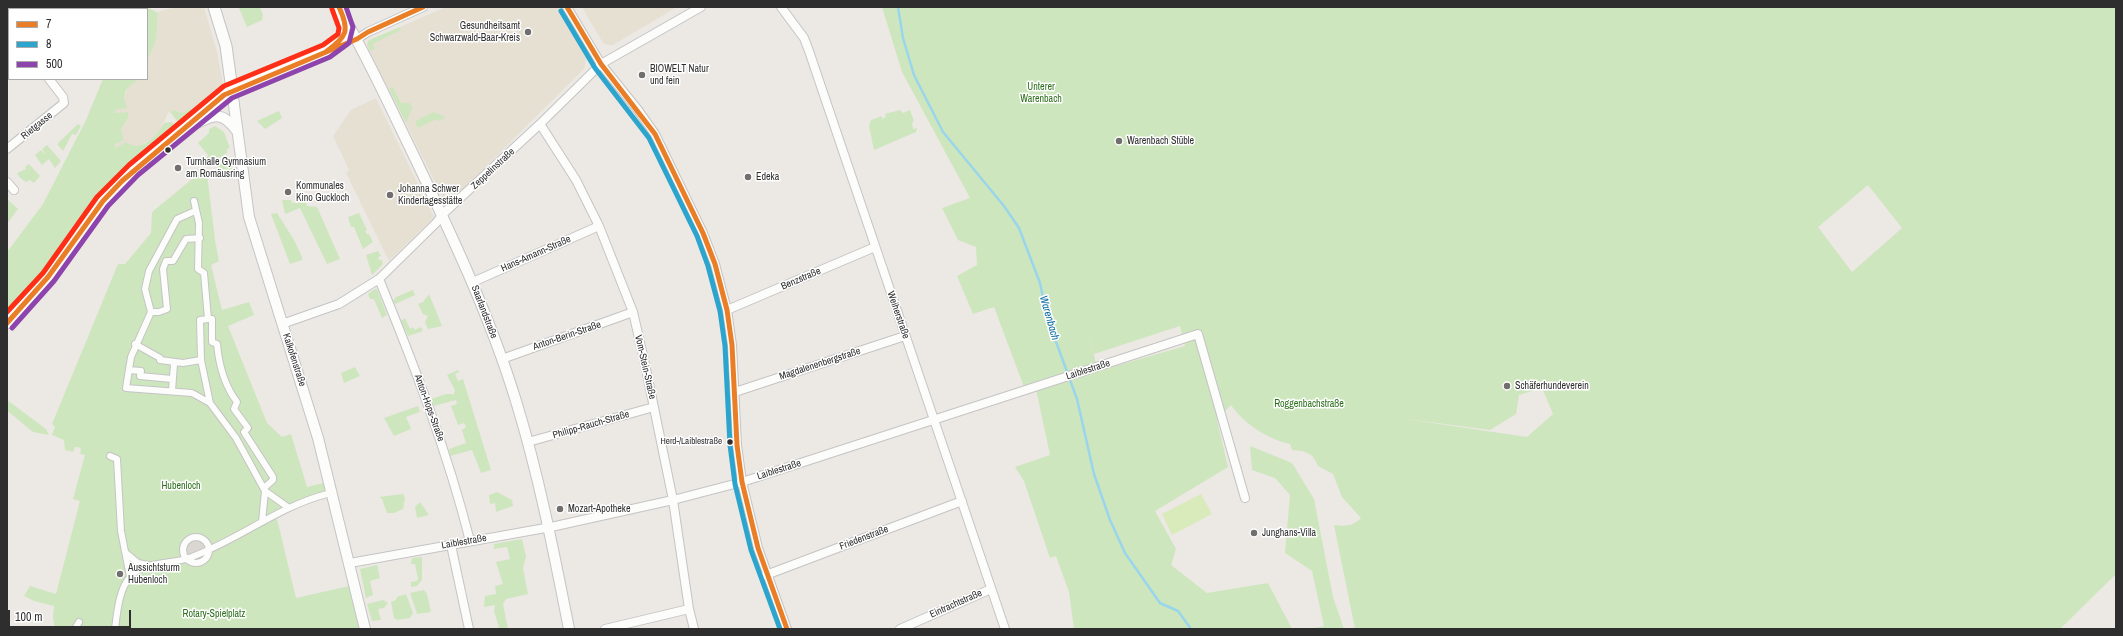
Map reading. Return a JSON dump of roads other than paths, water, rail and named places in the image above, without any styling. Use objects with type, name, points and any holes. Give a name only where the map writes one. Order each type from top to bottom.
[{"type":"main road","points":[[214,7],[226,46],[232,90]]},
{"type":"main road","points":[[7,323],[48,278],[103,201],[122,181],[189,126],[195,118],[232,90],[327,51],[344,38],[346,34],[341,11]]},
{"type":"street","points":[[327,51],[357,39],[368,32],[423,7]]},
{"type":"street","points":[[567,7],[601,64],[646,122],[675,172],[703,233],[715,264],[727,310],[732,345],[737,445],[742,482],[766,575],[787,629]]},
{"type":"street","name":"Zeppelinstraße","points":[[282,324],[338,304],[379,278],[443,217],[445,212],[540,124],[601,64],[701,7]]},
{"type":"street","name":"Weiherstraße","points":[[781,7],[804,38],[809,51],[1005,629]]},
{"type":"street","name":"Saarlandstraße","points":[[341,11],[357,39],[443,217],[473,282],[502,359],[528,442],[569,629]]},
{"type":"street","name":"Rietgasse","points":[[7,149],[62,105],[65,100],[50,80]]},
{"type":"street","name":"Kalkofenstraße","points":[[232,90],[249,217],[318,438],[350,563],[365,629]]},
{"type":"street","points":[[189,126],[209,116],[218,116],[226,119],[237,130]]},
{"type":"street","name":"Vom-Stein-Straße","points":[[540,124],[576,180],[599,226],[633,312],[673,500],[689,609],[694,629]]},
{"type":"street","points":[[7,182],[14,190]]},
{"type":"street","points":[[194,201],[195,211],[199,223],[200,238],[198,269],[204,273],[208,319]]},
{"type":"street","points":[[195,211],[177,219],[149,271],[145,289],[151,312],[135,344],[126,388],[192,393],[210,403]]},
{"type":"street","name":"Hans-Amann-Straße","points":[[473,282],[599,226]]},
{"type":"street","points":[[151,312],[159,312],[167,309],[163,269],[166,261],[173,261],[186,239],[200,238]]},
{"type":"street","name":"Benzstraße","points":[[727,310],[875,247]]},
{"type":"street","name":"Anton-Hops-Straße","points":[[379,278],[433,417],[453,479],[470,541]]},
{"type":"street","name":"Anton-Berin-Straße","points":[[502,359],[633,312]]},
{"type":"street","points":[[262,522],[265,490],[273,480],[273,477],[244,432],[248,428],[234,409],[237,402],[230,392],[219,365],[217,344],[212,342],[212,319],[200,320],[200,360],[210,403],[236,438],[265,490],[289,508]]},
{"type":"street","name":"Laiblestraße","points":[[350,563],[548,528],[673,500],[742,482],[1198,334],[1245,498]]},
{"type":"street","name":"Magdalenenbergstraße","points":[[735,392],[905,336]]},
{"type":"street","points":[[135,344],[160,358],[160,360],[174,364],[200,360]]},
{"type":"street","points":[[172,391],[174,364]]},
{"type":"street","points":[[129,370],[141,371],[140,376],[172,379]]},
{"type":"street","name":"Philipp-Rauch-Straße","points":[[528,442],[654,407]]},
{"type":"street","points":[[110,456],[117,459],[121,531],[130,577]]},
{"type":"street","points":[[126,552],[138,563],[148,565],[171,563],[196,558],[203,560],[209,550],[289,508],[327,494]]},
{"type":"street","name":"Friedenstraße","points":[[766,575],[962,502]]},
{"type":"street","points":[[188,559],[184,548],[187,541],[192,538],[203,538],[207,542],[209,550]]},
{"type":"street","points":[[452,544],[469,629]]},
{"type":"street","points":[[115,629],[118,608],[126,584],[130,577],[148,565]]},
{"type":"street","name":"Eintrachtstraße","points":[[900,629],[991,589]]},
{"type":"street","points":[[605,629],[689,609]]},
{"type":"waterway","name":"Warenbach","points":[[898,7],[903,38],[914,75],[943,132],[1004,206],[1019,228],[1040,283],[1047,317],[1077,399],[1094,474],[1110,520],[1125,553],[1160,603],[1178,611],[1191,629]]},
{"type":"place","name":"Gesundheitsamt Schwarzwald-Baar-Kreis","points":[[528,32]]},
{"type":"place","name":"BIOWELT Natur und fein","points":[[642,75]]},
{"type":"place","name":"Warenbach Stüble","points":[[1119,141]]},
{"type":"place","name":"Turnhalle Gymnasium am Romäusring","points":[[178,168]]},
{"type":"place","name":"Edeka","points":[[748,177]]},
{"type":"place","name":"Kommunales Kino Guckloch","points":[[288,192]]},
{"type":"place","name":"Johanna Schwer Kindertagesstätte","points":[[390,195]]},
{"type":"place","name":"Schäferhundeverein","points":[[1507,386]]},
{"type":"place","name":"Herd-/Laiblestraße","points":[[730,442]]},
{"type":"place","name":"Mozart-Apotheke","points":[[560,509]]},
{"type":"place","name":"Junghans-Villa","points":[[1254,533]]},
{"type":"place","name":"Aussichtsturm Hubenloch","points":[[120,574]]},
{"type":"park label","name":"Unterer Warenbach","points":[[1041,92]]},
{"type":"park label","name":"Roggenbachstraße","points":[[1309,404]]},
{"type":"park label","name":"Hubenloch","points":[[181,486]]},
{"type":"park label","name":"Rotary-Spielplatz","points":[[214,614]]}]
